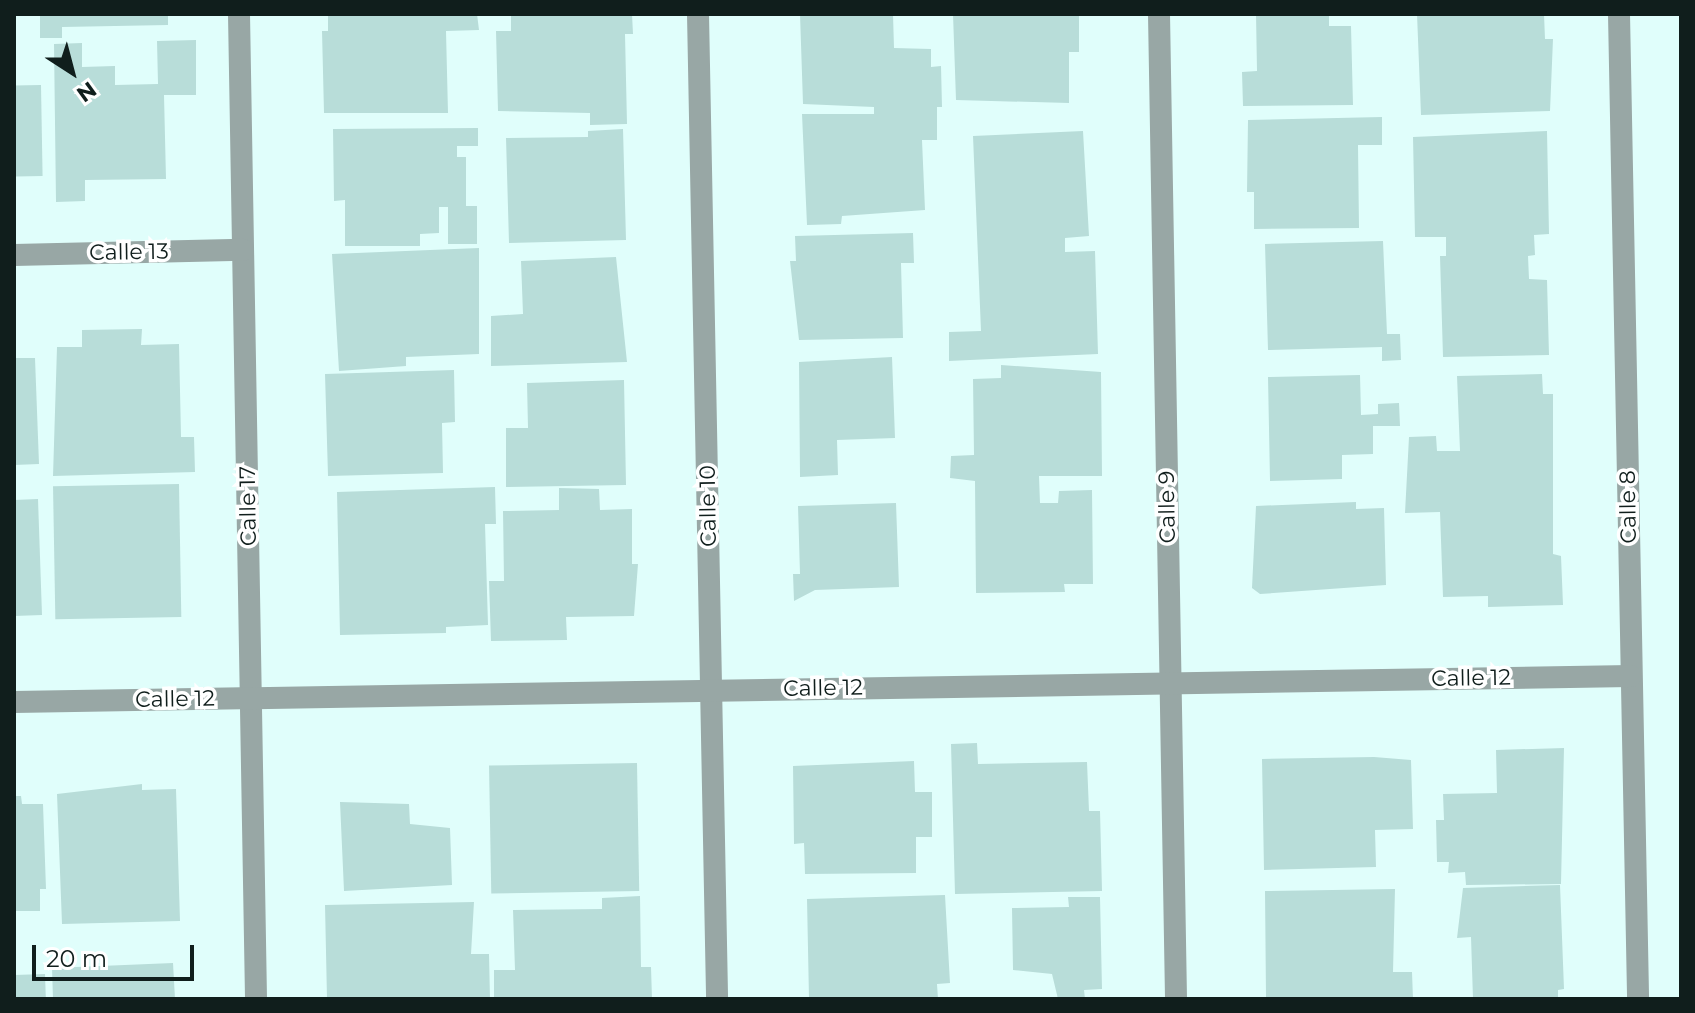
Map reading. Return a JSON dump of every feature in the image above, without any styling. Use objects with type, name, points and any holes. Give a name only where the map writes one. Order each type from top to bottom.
[{"type":"street","name":"Calle 17","points":[[239,14],[256,999]]},
{"type":"street","name":"Calle 10","points":[[698,14],[717,999]]},
{"type":"street","name":"Calle 9","points":[[1159,14],[1176,999]]},
{"type":"street","name":"Calle 8","points":[[1619,14],[1638,999]]},
{"type":"street","name":"Calle 13","points":[[14,255],[243,250]]},
{"type":"street","name":"Calle 12","points":[[14,702],[1631,676]]},
{"type":"building","points":[[40,14],[168,14],[168,25],[62,27],[62,38],[40,38]]},
{"type":"building","points":[[328,14],[477,14],[479,30],[446,31],[448,113],[324,113],[322,31],[328,31]]},
{"type":"building","points":[[511,14],[632,14],[633,34],[625,34],[627,124],[590,125],[590,113],[498,111],[496,31],[511,31]]},
{"type":"building","points":[[800,14],[893,14],[894,48],[931,49],[931,67],[941,66],[942,107],[937,107],[937,140],[922,140],[925,210],[842,216],[841,224],[807,225],[802,114],[874,114],[874,107],[803,104]]},
{"type":"building","points":[[953,14],[1079,14],[1079,52],[1069,52],[1069,103],[956,100]]},
{"type":"building","points":[[1256,14],[1329,14],[1329,26],[1351,26],[1353,105],[1243,106],[1242,72],[1257,71]]},
{"type":"building","points":[[1417,14],[1544,14],[1545,39],[1553,39],[1550,111],[1421,115]]},
{"type":"building","points":[[196,40],[196,95],[164,95],[166,179],[85,180],[85,201],[56,202],[54,44],[82,43],[82,67],[115,66],[115,85],[158,84],[157,41]]},
{"type":"building","points":[[14,85],[41,85],[43,176],[16,176]]},
{"type":"building","points":[[1382,117],[1382,145],[1358,145],[1359,228],[1254,229],[1254,192],[1247,192],[1248,120]]},
{"type":"building","points":[[478,128],[478,146],[457,146],[457,157],[466,157],[466,206],[477,206],[477,244],[448,244],[448,207],[439,207],[439,233],[420,234],[420,246],[345,246],[345,200],[334,201],[333,129]]},
{"type":"building","points":[[623,129],[626,240],[509,243],[506,138],[588,137],[588,131]]},
{"type":"building","points":[[1083,131],[1089,236],[1065,238],[1065,252],[1095,251],[1098,354],[949,361],[949,332],[981,331],[973,136]]},
{"type":"building","points":[[1547,131],[1549,234],[1534,235],[1535,255],[1528,256],[1529,279],[1547,280],[1549,355],[1443,357],[1440,256],[1446,256],[1446,237],[1415,237],[1413,137]]},
{"type":"building","points":[[913,233],[914,263],[901,263],[903,338],[799,340],[790,261],[796,261],[795,236]]},
{"type":"building","points":[[1383,241],[1387,334],[1400,334],[1401,360],[1382,361],[1382,347],[1268,350],[1265,244]]},
{"type":"building","points":[[479,248],[479,354],[406,357],[406,366],[339,371],[332,254]]},
{"type":"building","points":[[616,257],[627,362],[491,366],[491,316],[523,314],[521,261]]},
{"type":"building","points":[[142,329],[141,345],[179,344],[181,437],[194,437],[195,472],[53,476],[57,347],[82,347],[82,330]]},
{"type":"building","points":[[892,357],[895,438],[837,440],[838,475],[800,477],[799,362]]},
{"type":"building","points":[[14,358],[35,358],[39,464],[14,465]]},
{"type":"building","points":[[1001,365],[1101,372],[1102,476],[1039,476],[1040,503],[1058,503],[1059,491],[1092,490],[1093,584],[1064,584],[1065,592],[976,593],[975,481],[950,478],[951,456],[974,455],[973,379],[1001,378]]},
{"type":"building","points":[[454,370],[455,422],[442,423],[443,473],[328,476],[325,374]]},
{"type":"building","points":[[1542,374],[1543,394],[1553,394],[1553,554],[1561,556],[1563,605],[1488,607],[1488,596],[1443,597],[1440,512],[1405,513],[1409,437],[1436,436],[1437,451],[1460,451],[1457,376]]},
{"type":"building","points":[[1360,375],[1361,415],[1378,414],[1378,404],[1399,403],[1400,426],[1373,426],[1373,454],[1342,455],[1342,479],[1270,481],[1268,377]]},
{"type":"building","points":[[624,380],[626,485],[506,487],[506,428],[528,428],[527,383]]},
{"type":"building","points":[[179,484],[181,617],[55,619],[53,486]]},
{"type":"building","points":[[495,487],[496,524],[485,524],[488,625],[446,627],[446,633],[340,635],[337,492]]},
{"type":"building","points":[[559,488],[599,489],[600,510],[632,509],[632,564],[638,564],[634,616],[566,617],[567,640],[491,641],[489,581],[504,581],[503,511],[559,510]]},
{"type":"building","points":[[38,499],[42,615],[14,616],[14,500]]},
{"type":"building","points":[[1356,502],[1356,509],[1384,508],[1386,585],[1260,594],[1252,588],[1256,506]]},
{"type":"building","points":[[896,503],[899,587],[815,590],[794,601],[793,574],[800,574],[798,506]]},
{"type":"building","points":[[977,743],[978,764],[1087,762],[1089,811],[1100,811],[1102,891],[955,894],[951,744]]},
{"type":"building","points":[[1564,748],[1561,884],[1466,885],[1465,872],[1448,873],[1449,862],[1437,862],[1436,820],[1444,820],[1443,794],[1497,793],[1496,750]]},
{"type":"building","points":[[1374,757],[1411,760],[1413,829],[1375,830],[1376,867],[1264,870],[1262,759]]},
{"type":"building","points":[[914,761],[915,792],[932,792],[932,837],[916,837],[916,873],[805,874],[804,843],[794,844],[793,766]]},
{"type":"building","points":[[637,763],[639,891],[491,894],[489,766]]},
{"type":"building","points":[[142,784],[142,790],[176,789],[180,921],[62,924],[57,794]]},
{"type":"building","points":[[14,796],[21,796],[22,804],[43,804],[46,889],[40,889],[40,911],[14,911]]},
{"type":"building","points":[[340,802],[409,804],[410,824],[450,828],[452,885],[344,891]]},
{"type":"building","points":[[1560,885],[1564,989],[1558,990],[1558,999],[1473,999],[1471,937],[1457,938],[1463,888]]},
{"type":"building","points":[[1395,889],[1393,972],[1412,972],[1413,999],[1266,997],[1265,891]]},
{"type":"building","points":[[945,895],[950,983],[937,984],[938,999],[809,999],[807,899]]},
{"type":"building","points":[[640,896],[641,967],[651,967],[652,999],[494,999],[494,970],[515,970],[513,910],[602,909],[602,898]]},
{"type":"building","points":[[1068,897],[1100,897],[1102,989],[1084,990],[1085,999],[1058,999],[1052,974],[1013,970],[1012,908],[1069,907]]},
{"type":"building","points":[[474,902],[471,954],[489,954],[490,999],[327,999],[325,905]]},
{"type":"building","points":[[173,963],[175,999],[53,999],[52,968]]},
{"type":"building","points":[[45,974],[46,999],[15,999],[14,975]]}]
